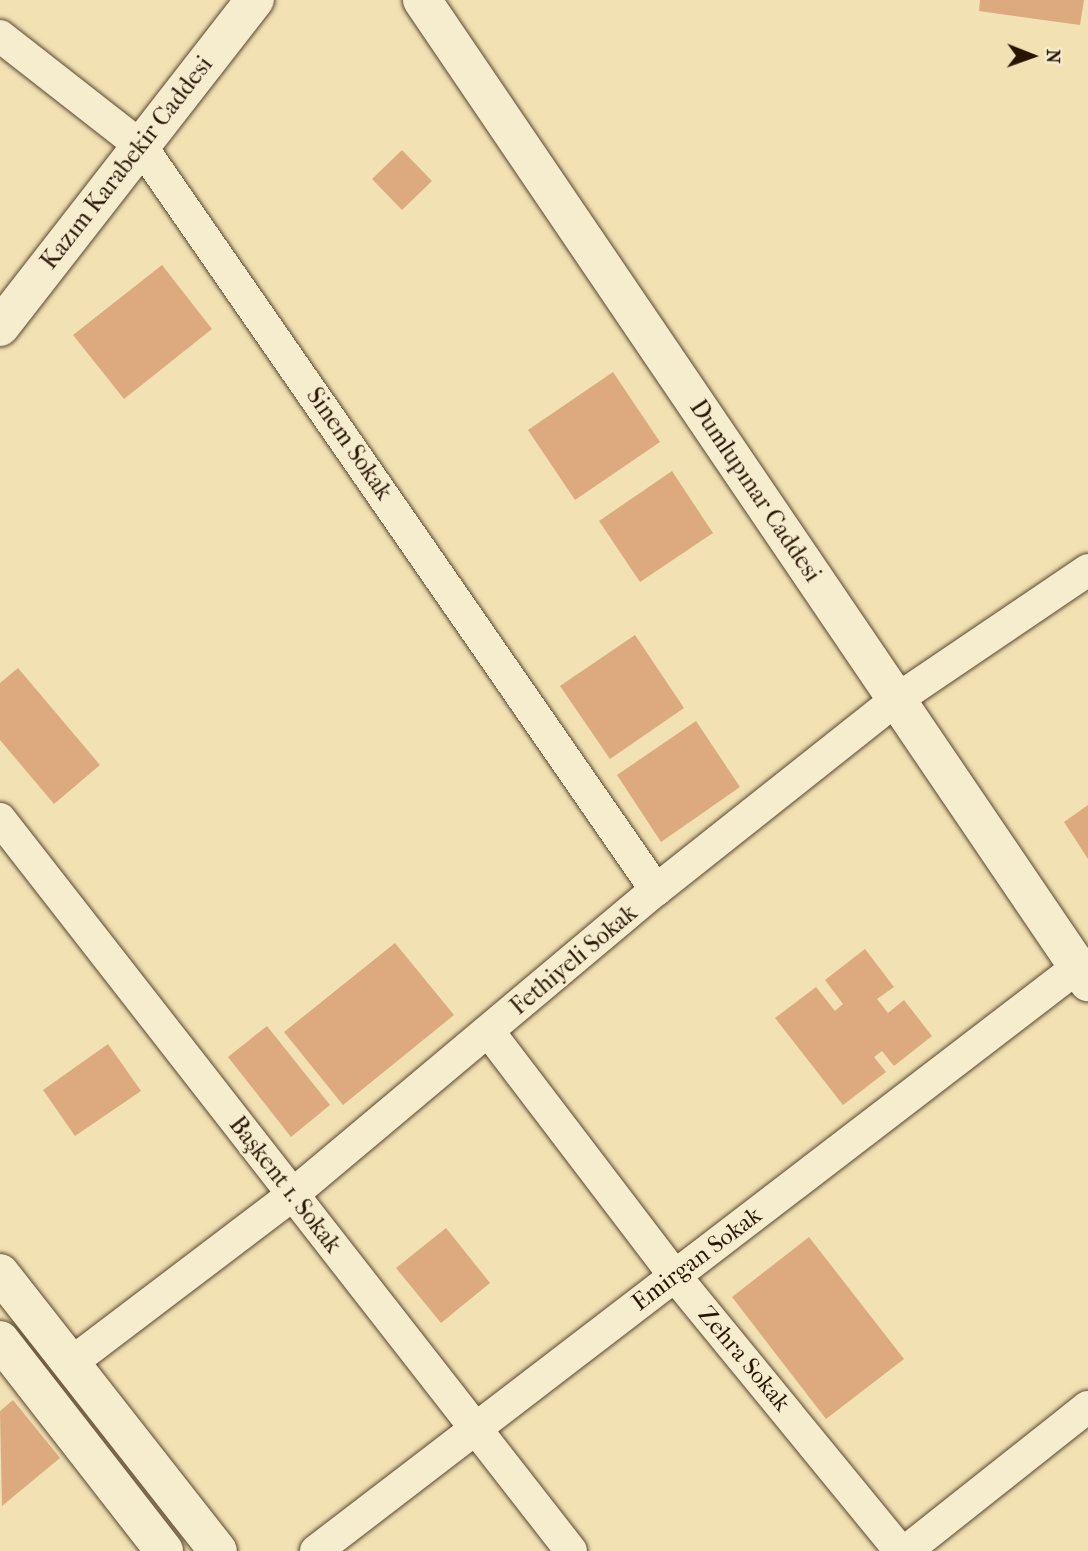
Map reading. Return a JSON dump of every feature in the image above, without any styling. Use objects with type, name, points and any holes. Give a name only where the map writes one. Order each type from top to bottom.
[{"type":"street","name":"Kazım Karabekir Caddesi","points":[[0,327],[255,0]]},
{"type":"street","name":"Dumlupınar Caddesi","points":[[422,0],[1083,974]]},
{"type":"street","name":"Sinem Sokak","points":[[0,36],[141,146],[656,890]]},
{"type":"street","name":"Fethiyeli Sokak","points":[[71,1363],[292,1195],[656,890],[896,700],[1088,570]]},
{"type":"street","name":"Başkent 1. Sokak","points":[[0,819],[571,1551]]},
{"type":"street","name":"Emirgan Sokak","points":[[316,1551],[473,1426],[1083,974]]},
{"type":"street","name":"Zehra Sokak","points":[[489,1032],[675,1276],[900,1551]]},
{"type":"street","points":[[0,1273],[218,1551]]},
{"type":"street","points":[[0,1340],[164,1551]]},
{"type":"street","points":[[906,1551],[1088,1408]]},
{"type":"building","points":[[980,0],[1084,0],[1080,25],[979,11]]},
{"type":"building","points":[[402,150],[432,181],[402,210],[372,179]]},
{"type":"building","points":[[162,265],[212,329],[124,399],[73,335]]},
{"type":"building","points":[[613,372],[660,442],[575,500],[528,430]]},
{"type":"building","points":[[672,471],[713,533],[640,582],[599,521]]},
{"type":"building","points":[[635,635],[684,708],[610,759],[560,686]]},
{"type":"building","points":[[18,668],[100,765],[54,804],[0,740],[0,683]]},
{"type":"building","points":[[696,721],[740,787],[661,842],[617,775]]},
{"type":"building","points":[[1088,805],[1088,859],[1064,822]]},
{"type":"building","points":[[395,943],[454,1015],[343,1105],[284,1032]]},
{"type":"building","points":[[865,949],[894,987],[877,999],[888,1013],[904,1000],[932,1036],[894,1066],[882,1051],[874,1057],[886,1072],[843,1105],[775,1018],[816,987],[835,1011],[843,1004],[825,980]]},
{"type":"building","points":[[267,1026],[330,1105],[291,1137],[228,1057]]},
{"type":"building","points":[[108,1044],[141,1091],[75,1136],[43,1090]]},
{"type":"building","points":[[446,1228],[490,1283],[441,1323],[396,1268]]},
{"type":"building","points":[[809,1237],[904,1359],[826,1419],[732,1297]]},
{"type":"building","points":[[13,1400],[60,1458],[2,1506],[0,1411]]}]
